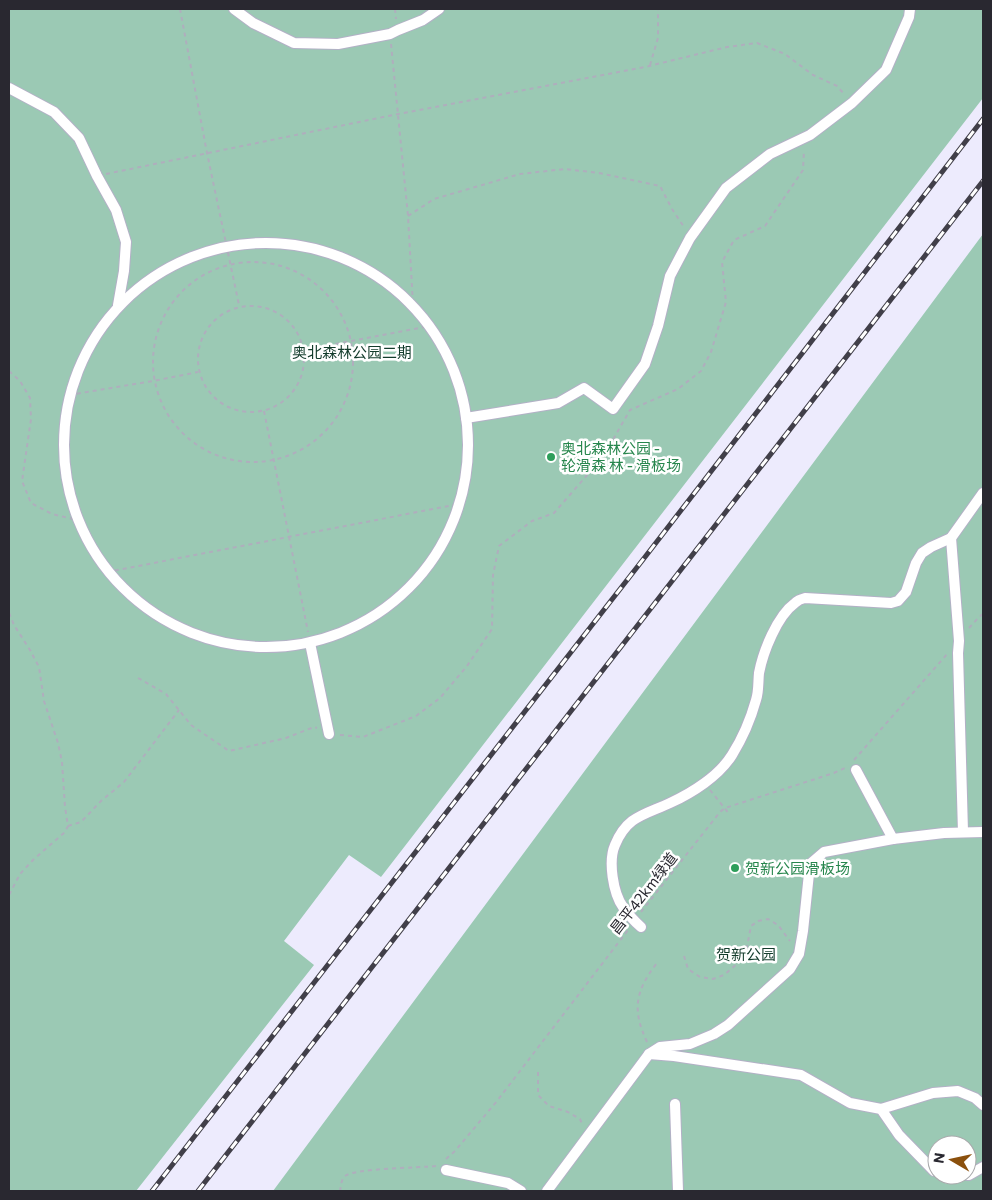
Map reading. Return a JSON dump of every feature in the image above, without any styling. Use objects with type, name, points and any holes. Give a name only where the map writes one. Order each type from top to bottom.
[{"type":"street","points":[[234,9],[253,23],[294,43],[338,44],[390,34],[423,20],[439,9]]},
{"type":"street","points":[[466,418],[558,403],[584,388],[613,409],[645,364],[658,326],[670,276],[690,238],[726,188],[770,154],[810,135],[852,103],[886,70],[910,17],[910,9]]},
{"type":"street","points":[[9,88],[54,112],[79,138],[116,210],[126,242],[124,271],[118,305]]},
{"type":"street","points":[[278,242],[328,251],[374,273],[433,324],[454,370],[466,418],[468,447],[466,476],[459,504],[443,543],[418,578],[387,607],[350,629],[310,643],[265,648],[220,643],[178,628],[140,604],[108,572],[90,547],[77,520],[66,479],[63,437],[69,395],[88,347],[118,305],[150,278],[187,257],[227,245],[278,242]]},
{"type":"street","points":[[638,924],[622,906],[614,888],[611,867],[614,847],[623,829],[637,817],[670,804],[690,793],[720,770],[729,760],[739,744],[757,698],[759,674],[764,653],[782,617],[794,603],[805,598],[891,603],[898,601],[906,592],[916,563],[922,553],[950,538],[983,493]]},
{"type":"street","points":[[950,538],[959,641],[963,832]]},
{"type":"street","points":[[310,643],[329,734]]},
{"type":"street","points":[[856,770],[893,839]]},
{"type":"street","points":[[547,1191],[649,1054],[660,1047],[690,1044],[714,1034],[728,1025],[790,969],[799,954],[810,864],[824,852],[893,839],[944,833],[983,832]]},
{"type":"street","points":[[649,1054],[801,1074],[850,1103],[881,1109],[934,1093],[958,1091],[975,1098],[983,1105]]},
{"type":"street","points":[[675,1104],[678,1191]]},
{"type":"street","points":[[881,1109],[899,1135],[927,1163]]},
{"type":"street","points":[[446,1170],[508,1183],[520,1191]]},
{"type":"path","points":[[180,9],[207,153],[240,306]]},
{"type":"path","points":[[650,65],[658,38],[658,9]]},
{"type":"path","points":[[390,34],[408,216],[414,306]]},
{"type":"path","points":[[97,176],[398,114],[650,65],[727,47],[757,43],[785,54],[813,75],[837,86],[852,103]]},
{"type":"path","points":[[138,678],[166,694],[191,725],[229,751],[286,738],[314,727],[329,734],[363,737],[416,716],[440,698],[467,666],[492,629],[493,575],[499,546],[532,521],[554,513],[603,457],[630,410],[678,389],[702,371],[711,352],[726,302],[722,262],[734,240],[765,226],[803,170],[804,146]]},
{"type":"path","points":[[408,216],[434,199],[520,174],[565,169],[599,172],[660,186],[690,238]]},
{"type":"path","points":[[270,262],[307,277],[336,304],[351,341],[353,372],[345,403],[328,429],[304,449],[275,461],[234,462],[197,447],[168,418],[153,381],[153,342],[168,306],[195,278],[231,263],[270,262]]},
{"type":"path","points":[[257,305],[274,310],[288,320],[298,334],[304,350],[304,370],[296,388],[282,403],[264,412],[243,413],[223,406],[207,391],[198,372],[197,350],[205,330],[220,315],[240,306],[257,305]]},
{"type":"path","points":[[304,350],[433,324]]},
{"type":"path","points":[[9,372],[20,381],[30,398],[31,420],[22,481],[31,503],[52,514],[77,520]]},
{"type":"path","points":[[69,395],[198,372]]},
{"type":"path","points":[[264,412],[310,643]]},
{"type":"path","points":[[108,572],[459,504]]},
{"type":"path","points":[[9,613],[39,668],[44,701],[58,743],[62,762],[68,826],[65,832],[20,874],[9,896]]},
{"type":"path","points":[[725,808],[834,773],[849,766],[983,614]]},
{"type":"path","points":[[68,826],[81,822],[101,801],[124,782],[179,710]]},
{"type":"path","points":[[704,783],[730,815]]},
{"type":"path","name":"昌平42km绿道","points":[[340,1191],[342,1180],[346,1175],[370,1170],[435,1166],[455,1151],[497,1102],[638,924],[720,812],[725,808]]},
{"type":"path","points":[[684,956],[688,969],[700,977],[712,980],[724,975],[738,964],[746,952],[751,926],[758,921],[768,919],[778,925],[799,954]]},
{"type":"path","points":[[649,1054],[649,1048],[640,1028],[637,1010],[640,990],[657,963]]},
{"type":"path","points":[[538,1072],[538,1095],[549,1106],[568,1112],[580,1119],[588,1136]]},
{"type":"green space","name":"奥北森林公园二期","points":[[9,9],[983,9],[983,98],[381,877],[349,855],[284,941],[314,965],[136,1191],[9,1191]]},
{"type":"green space","name":"贺新公园","points":[[983,234],[983,1191],[273,1191]]},
{"type":"railway","points":[[152,1191],[983,119]]},
{"type":"railway","points":[[198,1191],[983,181]]},
{"type":"place","name":"奥北森林公园 - 轮滑森 林 - 滑板场","points":[[551,457]]},
{"type":"place","name":"贺新公园滑板场","points":[[735,868]]}]
